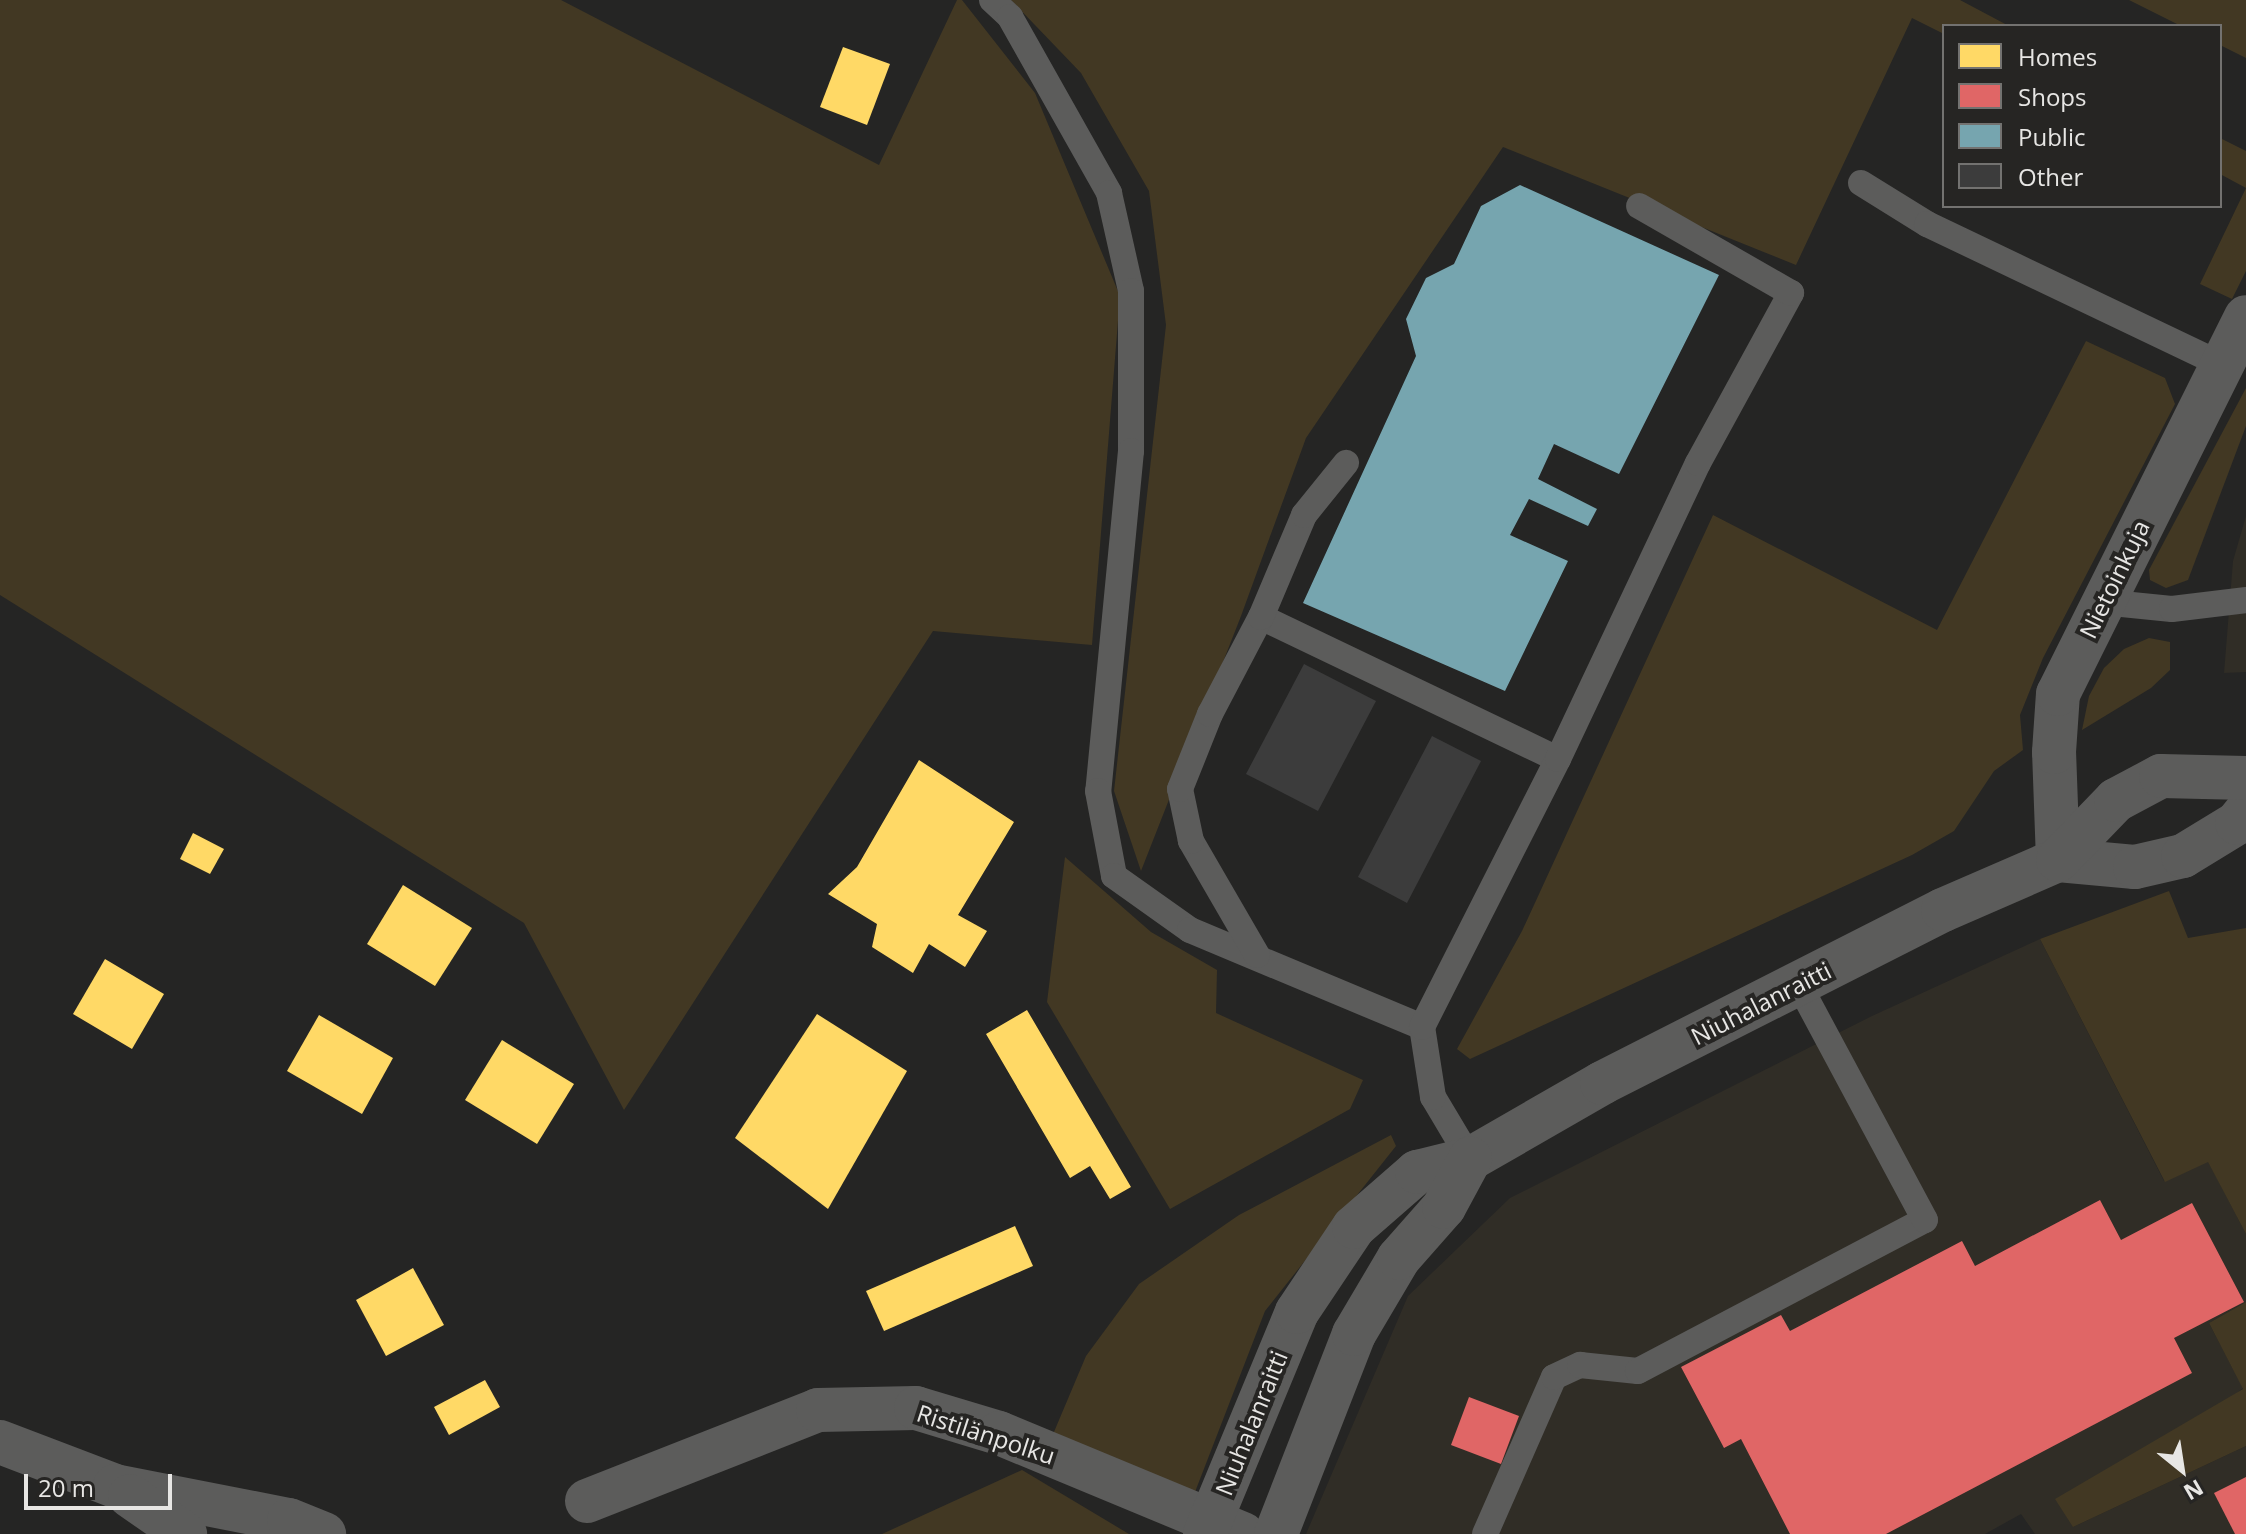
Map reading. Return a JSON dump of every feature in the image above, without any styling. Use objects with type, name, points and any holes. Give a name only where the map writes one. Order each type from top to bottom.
[{"type":"street","name":"Nietoinkuja","points":[[2058,860],[2054,752],[2058,694],[2246,317]]},
{"type":"street","name":"Niuhalanraitti","points":[[1219,1529],[1297,1312],[1354,1227],[1417,1172],[1470,1159],[1602,1083],[1943,910],[2058,860],[2116,800],[2161,776],[2246,778]]},
{"type":"street","name":"Niuhalanraitti","points":[[2058,860],[2135,867],[2183,856],[2237,823],[2246,812]]},
{"type":"street","points":[[1276,1534],[1354,1334],[1399,1258],[1444,1207],[1470,1159]]},
{"type":"street","name":"Ristilänpolku","points":[[587,1501],[818,1410],[916,1408],[999,1433],[1219,1529]]},
{"type":"street","points":[[0,1442],[115,1486],[299,1529]]},
{"type":"street","points":[[115,1486],[185,1534]]},
{"type":"lane","points":[[992,0],[1010,17],[1109,193],[1131,291],[1131,451],[1098,791],[1114,876],[1190,930],[1257,955],[1422,1027]]},
{"type":"lane","points":[[1861,183],[1927,224],[2220,364]]},
{"type":"lane","points":[[1470,1159],[1433,1097],[1422,1027],[1558,759],[1698,463],[1791,293],[1639,206]]},
{"type":"lane","points":[[1257,955],[1191,841],[1180,789],[1210,714],[1261,617],[1304,515],[1346,463]]},
{"type":"lane","points":[[2102,602],[2172,609],[2246,600]]},
{"type":"lane","points":[[1261,617],[1558,759]]},
{"type":"lane","points":[[1485,1534],[1554,1377],[1580,1365],[1638,1371],[1925,1220],[1799,985]]},
{"type":"shaded area","points":[[0,0],[561,0],[879,165],[957,0],[962,0],[1035,93],[1120,296],[1092,645],[933,631],[624,1110],[524,923],[0,595]]},
{"type":"shaded area","points":[[1011,0],[1960,0],[2005,24],[1942,24],[1942,33],[1912,18],[1796,265],[1503,147],[1306,438],[1241,616],[1141,871],[1114,791],[1166,325],[1149,191],[1081,73]]},
{"type":"shaded area","points":[[2129,0],[2246,0],[2246,58],[2222,46],[2222,24],[2177,24]]},
{"type":"shaded area","points":[[2222,139],[2246,151],[2246,188],[2222,175]]},
{"type":"shaded area","points":[[2246,188],[2246,271],[2232,299],[2200,284]]},
{"type":"shaded area","points":[[2086,341],[2165,378],[2175,404],[2043,658],[2020,715],[2023,750],[1994,771],[1954,831],[1912,855],[1470,1059],[1457,1049],[1522,931],[1713,515],[1937,630]]},
{"type":"shaded area","points":[[2246,388],[2246,426],[2188,580],[2166,588],[2150,580],[2149,570]]},
{"type":"shaded area","points":[[2246,516],[2246,672],[2224,673],[2233,561]]},
{"type":"shaded area","points":[[2149,638],[2170,642],[2170,670],[2151,688],[2082,730],[2089,696],[2104,668],[2124,649]]},
{"type":"shaded area","points":[[1065,857],[1151,932],[1217,970],[1216,1013],[1363,1080],[1350,1109],[1170,1209],[1047,1002]]},
{"type":"shaded area","points":[[2169,891],[2188,938],[2246,928],[2246,1234],[2208,1162],[2165,1182],[2040,939]]},
{"type":"shaded area","points":[[2040,939],[2164,1181],[2208,1161],[2246,1234],[2246,1302],[2209,1323],[2243,1388],[2073,1527],[2246,1446],[2246,1534],[2035,1534],[2021,1514],[1985,1534],[1306,1534],[1408,1296],[1510,1198],[1872,1016]]},
{"type":"shaded area","points":[[1391,1135],[1396,1146],[1265,1311],[1195,1492],[1051,1439],[1086,1356],[1139,1284],[1239,1215]]},
{"type":"shaded area","points":[[2246,1302],[2246,1446],[2073,1527],[2055,1499],[2243,1389],[2209,1323]]},
{"type":"shaded area","points":[[1022,1470],[1129,1534],[882,1534]]},
{"type":"building: Homes","points":[[843,47],[890,64],[867,125],[820,107]]},
{"type":"building: Homes","points":[[919,760],[1014,822],[958,915],[987,931],[965,967],[929,944],[913,973],[872,947],[877,924],[828,894],[857,867]]},
{"type":"building: Homes","points":[[193,833],[224,849],[210,874],[180,859]]},
{"type":"building: Homes","points":[[403,885],[472,928],[435,986],[367,944]]},
{"type":"building: Homes","points":[[105,959],[164,994],[132,1049],[73,1014]]},
{"type":"building: Homes","points":[[1027,1010],[1131,1187],[1110,1199],[1090,1166],[1070,1178],[986,1034]]},
{"type":"building: Homes","points":[[817,1014],[907,1071],[828,1209],[735,1138]]},
{"type":"building: Homes","points":[[319,1015],[393,1058],[362,1114],[287,1071]]},
{"type":"building: Homes","points":[[502,1040],[574,1084],[537,1144],[465,1100]]},
{"type":"building: Homes","points":[[1015,1226],[1033,1266],[884,1331],[866,1291]]},
{"type":"building: Homes","points":[[413,1268],[444,1325],[386,1356],[356,1300]]},
{"type":"building: Homes","points":[[485,1380],[500,1407],[449,1435],[434,1407]]},
{"type":"building: Shops","points":[[2100,1200],[2121,1240],[2192,1203],[2244,1302],[2174,1338],[2192,1373],[1886,1534],[1790,1534],[1741,1439],[1724,1448],[1681,1367],[1781,1315],[1790,1331],[1962,1241],[1975,1266]]},
{"type":"building: Shops","points":[[1469,1397],[1519,1416],[1501,1464],[1451,1445]]},
{"type":"building: Shops","points":[[2246,1477],[2246,1534],[2235,1534],[2214,1493]]},
{"type":"building: Public","points":[[1520,185],[1719,275],[1619,474],[1554,444],[1538,479],[1597,509],[1588,526],[1529,499],[1510,535],[1568,561],[1505,691],[1303,603],[1416,356],[1406,319],[1426,278],[1454,264],[1481,206]]},
{"type":"building: Other","points":[[1304,664],[1376,701],[1318,811],[1246,774]]},
{"type":"building: Other","points":[[1432,736],[1481,761],[1407,903],[1358,877]]}]
